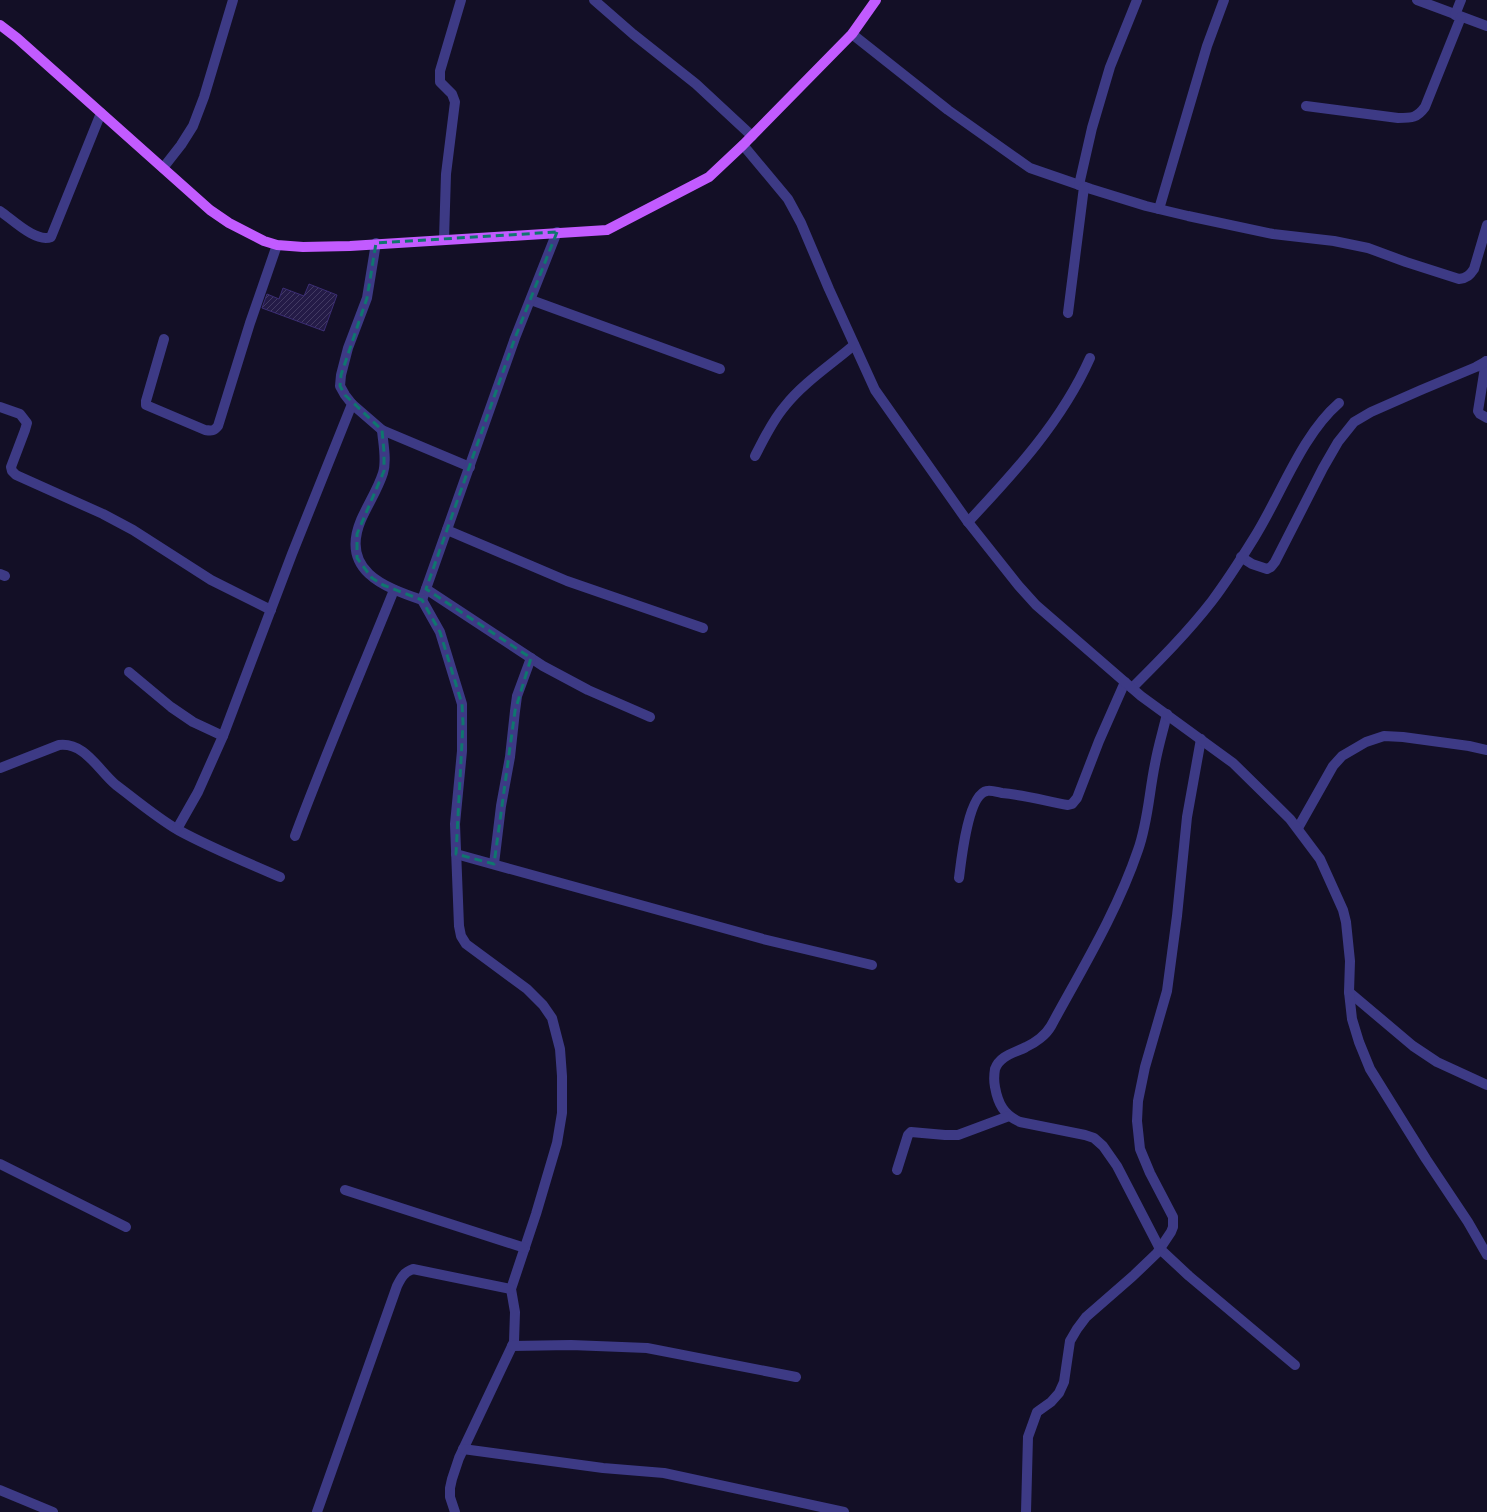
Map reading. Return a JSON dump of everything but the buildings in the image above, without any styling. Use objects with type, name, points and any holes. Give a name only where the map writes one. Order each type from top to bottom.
[{"type":"main road","points":[[0,25],[17,38],[210,210],[223,219],[253,236],[277,245],[303,247],[350,246],[374,243],[607,230],[709,176],[743,145],[852,34],[876,0]]},
{"type":"street","points":[[163,168],[181,146],[193,126],[204,97],[233,0]]},
{"type":"street","points":[[444,239],[446,174],[455,102],[452,94],[440,82],[440,72],[461,0]]},
{"type":"street","points":[[594,0],[633,34],[696,84],[752,136]]},
{"type":"street","points":[[1068,312],[1082,186],[1092,128],[1110,67],[1137,0]]},
{"type":"street","points":[[1160,209],[1207,46],[1224,0]]},
{"type":"street","points":[[1417,0],[1487,26]]},
{"type":"street","points":[[1306,106],[1398,118],[1410,118],[1419,115],[1425,107],[1458,16],[1461,0]]},
{"type":"street","points":[[852,34],[948,110],[1030,168],[1082,186],[1188,216],[1273,234],[1334,241],[1368,248],[1459,279],[1467,278],[1474,269],[1487,224]]},
{"type":"street","points":[[0,211],[30,233],[46,239],[51,237],[101,113]]},
{"type":"street","points":[[743,145],[788,199],[801,223],[875,390],[968,522],[1018,585],[1036,605],[1129,685],[1233,763],[1266,794],[1298,828],[1320,860],[1343,910],[1348,937],[1350,961],[1352,1019],[1359,1042],[1370,1069],[1426,1159],[1468,1222],[1487,1255]]},
{"type":"street","points":[[422,600],[515,338],[557,232]]},
{"type":"street","points":[[374,243],[367,298],[348,348],[341,374],[340,386],[352,404],[382,430],[470,467]]},
{"type":"street","points":[[164,339],[146,405],[212,432],[218,426],[250,323],[277,245]]},
{"type":"street","points":[[530,300],[720,369]]},
{"type":"street","points":[[755,456],[773,423],[785,406],[803,388],[854,345]]},
{"type":"street","points":[[968,522],[1002,486],[1036,446],[1069,400],[1090,358]]},
{"type":"street","points":[[1486,361],[1478,411],[1487,418]]},
{"type":"street","points":[[1242,557],[1252,564],[1267,569],[1271,567],[1275,562],[1323,468],[1338,442],[1354,422],[1371,412],[1476,367],[1486,361]]},
{"type":"street","points":[[959,878],[962,853],[969,821],[979,796],[987,791],[1007,793],[1068,805],[1072,804],[1077,798],[1099,741],[1129,685],[1183,636],[1207,607],[1242,557],[1268,516],[1289,473],[1320,423],[1339,403]]},
{"type":"street","points":[[177,829],[198,792],[223,736],[352,404]]},
{"type":"street","points":[[0,407],[20,414],[27,423],[11,467],[13,473],[103,514],[127,527],[211,580],[271,610]]},
{"type":"street","points":[[382,430],[384,471],[361,520],[355,546],[357,558],[372,578],[394,590],[422,600],[440,632],[462,704],[462,751],[455,824],[458,926],[461,936],[466,944],[527,989],[543,1005],[552,1018],[560,1049],[562,1076],[562,1113],[557,1143],[511,1289],[515,1312],[514,1342],[463,1449],[450,1488],[450,1497],[456,1512]]},
{"type":"street","points":[[447,530],[567,581],[703,628]]},
{"type":"street","points":[[426,589],[530,658],[588,690],[650,717]]},
{"type":"street","points":[[295,836],[318,775],[360,676],[394,590]]},
{"type":"street","points":[[494,864],[501,806],[510,757],[514,711],[517,696],[530,658]]},
{"type":"street","points":[[129,672],[193,722],[223,736]]},
{"type":"street","points":[[1167,714],[1155,764],[1146,821],[1139,849],[1125,885],[1050,1028],[1028,1047],[1007,1055],[1000,1061],[995,1069],[994,1082],[998,1100],[1004,1112],[1009,1116],[1026,1124],[1067,1130],[1085,1135],[1094,1138],[1103,1146],[1117,1166],[1160,1248],[1189,1276],[1295,1365]]},
{"type":"street","points":[[1298,828],[1333,766],[1342,756],[1366,742],[1384,736],[1403,737],[1487,750]]},
{"type":"street","points":[[1026,1512],[1028,1437],[1038,1412],[1051,1402],[1059,1392],[1064,1382],[1070,1341],[1086,1317],[1133,1276],[1160,1248],[1169,1236],[1174,1222],[1173,1217],[1150,1173],[1140,1149],[1137,1121],[1138,1101],[1167,991],[1177,916],[1187,817],[1201,739]]},
{"type":"street","points":[[0,768],[59,746],[66,745],[76,747],[84,752],[114,783],[177,829],[205,844],[280,877]]},
{"type":"street","points":[[456,854],[763,939],[872,965]]},
{"type":"street","points":[[1350,992],[1413,1046],[1437,1062],[1487,1085]]},
{"type":"street","points":[[897,1170],[908,1135],[911,1132],[958,1135],[1009,1116]]},
{"type":"street","points":[[0,1164],[126,1227]]},
{"type":"street","points":[[345,1190],[525,1248]]},
{"type":"street","points":[[318,1512],[397,1286],[402,1276],[407,1271],[413,1269],[511,1289]]},
{"type":"street","points":[[512,1346],[571,1345],[647,1348],[796,1377]]},
{"type":"street","points":[[463,1449],[603,1468],[664,1473],[844,1512]]},
{"type":"street","points":[[0,1490],[53,1512]]},
{"type":"highlighted area","points":[[557,232],[515,338],[426,589],[531,658],[515,711],[494,864],[456,854],[463,723],[462,704],[440,632],[422,600],[383,585],[372,578],[357,558],[357,534],[384,471],[382,430],[345,395],[340,386],[341,375],[367,298],[376,243]]}]
